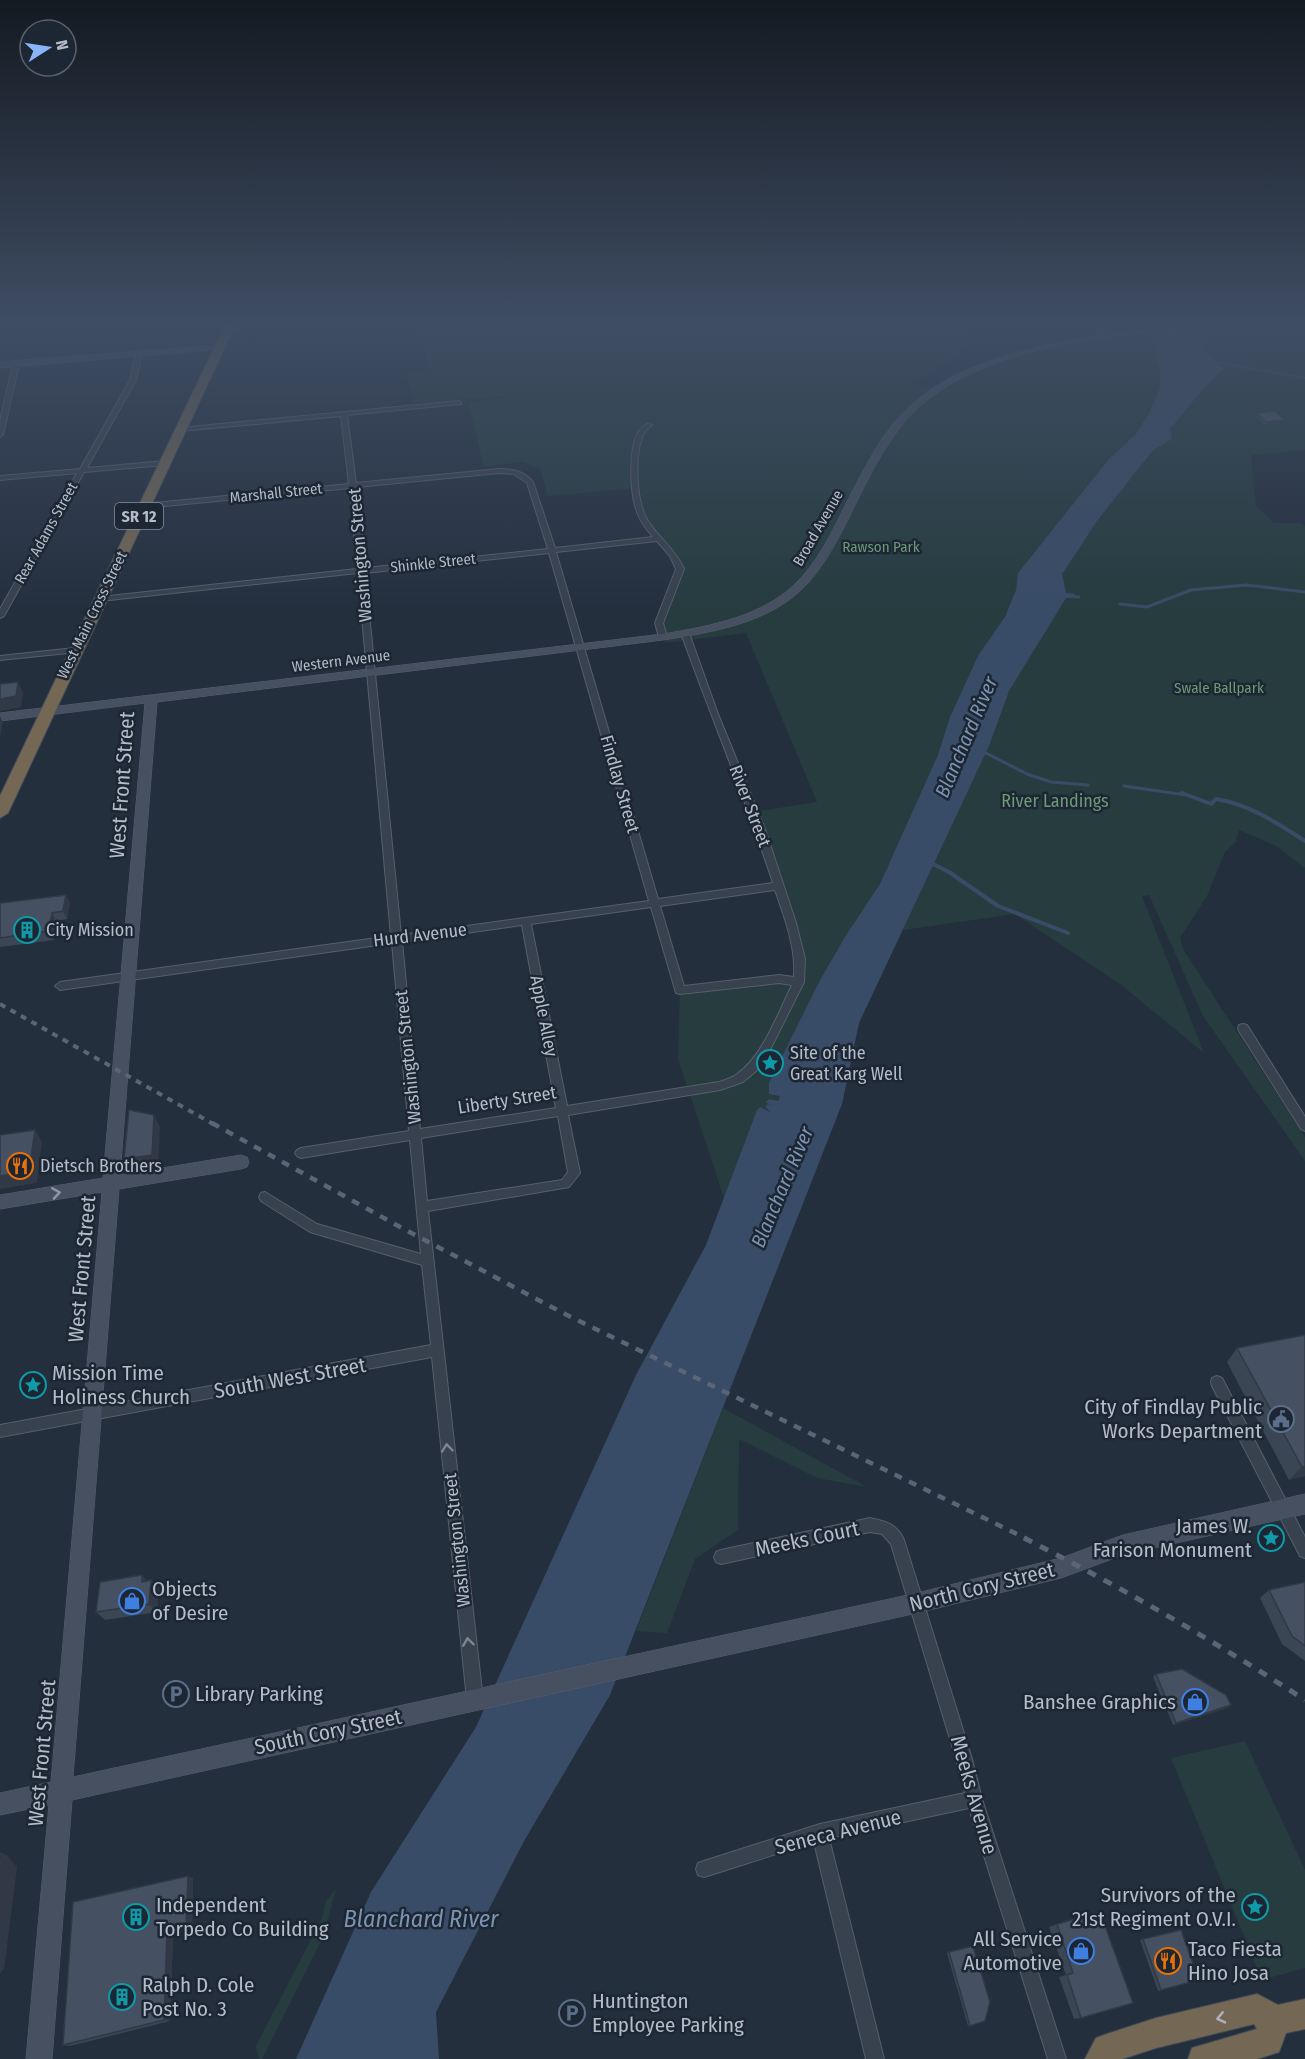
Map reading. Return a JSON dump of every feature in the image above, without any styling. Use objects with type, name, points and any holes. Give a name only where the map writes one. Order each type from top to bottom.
[{"type":"highway","name":"West Main Cross Street","points":[[0,813],[46,711],[187,417]]},
{"type":"highway","points":[[1100,2059],[1107,2049],[1156,2033],[1257,2009],[1275,2021],[1305,2014]]},
{"type":"highway","points":[[1203,2059],[1269,2041],[1275,2021]]},
{"type":"street","points":[[0,435],[4,417]]},
{"type":"street","name":"Rear Adams Street","points":[[0,616],[112,417]]},
{"type":"street","points":[[181,429],[302,417]]},
{"type":"street","name":"Washington Street","points":[[345,417],[353,485],[422,1207],[475,1700]]},
{"type":"street","name":"Broad Avenue","points":[[685,633],[715,627],[750,615],[784,597],[802,583],[820,561],[890,431],[903,417]]},
{"type":"street","points":[[649,425],[640,433],[636,488],[642,517],[675,559],[680,569],[659,623],[663,637]]},
{"type":"street","points":[[0,478],[165,463]]},
{"type":"street","name":"Marshall Street","points":[[144,506],[499,471],[516,472]]},
{"type":"street","name":"Findlay Street","points":[[516,472],[530,482],[552,550],[680,990],[779,979],[799,982]]},
{"type":"street","name":"Shinkle Street","points":[[100,599],[658,538]]},
{"type":"street","name":"Western Avenue","points":[[0,717],[685,633]]},
{"type":"street","name":"River Street","points":[[685,633],[779,886],[799,953],[799,982]]},
{"type":"street","points":[[0,658],[75,650]]},
{"type":"street","name":"West Front Street","points":[[39,2059],[94,1413],[151,698]]},
{"type":"street","name":"Hurd Avenue","points":[[60,986],[779,886]]},
{"type":"street","name":"Apple Alley","points":[[422,1207],[565,1184],[574,1173],[526,921]]},
{"type":"street","name":"Liberty Street","points":[[301,1153],[720,1086],[739,1079],[752,1068],[776,1030],[799,982]]},
{"type":"street","points":[[1243,1028],[1305,1126]]},
{"type":"street","points":[[0,1202],[241,1162]]},
{"type":"street","points":[[265,1197],[314,1228],[428,1261]]},
{"type":"street","name":"South West Street","points":[[0,1431],[437,1350]]},
{"type":"street","points":[[1217,1382],[1305,1551]]},
{"type":"street","name":"North Cory Street","points":[[656,1659],[917,1603],[1061,1568],[1123,1545],[1305,1504]]},
{"type":"street","name":"Meeks Court","points":[[721,1557],[870,1525],[886,1528],[891,1532]]},
{"type":"street","name":"Meeks Avenue","points":[[891,1532],[897,1540],[917,1603],[974,1799],[1057,2059]]},
{"type":"street","name":"South Cory Street","points":[[0,1803],[656,1659]]},
{"type":"street","name":"Seneca Avenue","points":[[704,1869],[820,1832],[974,1799]]},
{"type":"street","points":[[820,1832],[875,2059]]},
{"type":"green space","points":[[472,417],[1305,417],[1305,450],[1251,455],[1256,506],[1274,523],[1301,523],[1305,526],[1305,868],[1276,846],[1239,830],[1236,841],[1225,852],[1207,896],[1180,938],[1183,949],[1305,1137],[1305,1161],[1203,1016],[1149,895],[1142,896],[1204,1053],[1120,984],[1015,914],[903,930],[888,927],[764,1233],[724,1198],[678,1059],[680,990],[800,976],[800,959],[753,812],[817,802],[746,633],[665,643],[660,627],[679,566],[648,526],[636,488],[548,496],[540,468],[522,462],[484,467]]},
{"type":"green space","points":[[723,1408],[867,1487],[817,1478],[739,1439],[738,1530],[695,1559],[667,1633],[636,1631]]},
{"type":"green space","points":[[1245,1741],[1305,1870],[1305,1968],[1262,1980],[1171,1758]]},
{"type":"green space","points":[[336,1889],[323,1937],[262,2059],[259,2059],[256,2046],[322,1918],[326,1901]]},
{"type":"water","name":"Blanchard River","points":[[1146,417],[1180,417],[1170,429],[1172,439],[1153,450],[1097,521],[1062,574],[1066,593],[1075,594],[1074,598],[1066,598],[1009,691],[989,746],[859,1023],[842,1104],[610,1695],[524,1841],[436,2012],[439,2059],[296,2059],[371,1892],[476,1727],[636,1375],[706,1245],[757,1110],[760,1107],[772,1113],[765,1107],[768,1104],[774,1107],[766,1102],[769,1099],[778,1101],[780,1096],[769,1094],[769,1083],[819,982],[880,884],[938,755],[950,717],[979,654],[1005,617],[1016,590],[1018,573],[1109,459],[1136,434]]},
{"type":"building","points":[[1261,417],[1282,417],[1285,420],[1266,422]]},
{"type":"building","points":[[18,682],[16,696],[0,699],[0,684]]},
{"type":"building","name":"City Mission","points":[[66,895],[63,911],[52,913],[49,931],[0,938],[0,903]]},
{"type":"building","points":[[129,1110],[154,1115],[152,1155],[124,1159]]},
{"type":"building","points":[[35,1130],[29,1171],[0,1176],[0,1135]]},
{"type":"building","name":"City of Findlay Public Works Department","points":[[1305,1335],[1305,1467],[1302,1467],[1237,1348]]},
{"type":"building","points":[[142,1575],[142,1582],[151,1580],[149,1604],[96,1612],[100,1582]]},
{"type":"building","points":[[1305,1582],[1305,1646],[1292,1636],[1269,1590]]},
{"type":"building","name":"Banshee Graphics","points":[[1182,1669],[1226,1695],[1231,1705],[1176,1723],[1156,1674]]},
{"type":"building","points":[[188,1876],[186,1927],[167,1932],[164,2020],[63,2045],[73,1902]]},
{"type":"building","name":"All Service Automotive","points":[[1100,1912],[1133,2003],[1081,2018],[1067,1975],[1073,1973],[1057,1924]]},
{"type":"building","name":"Taco Fiesta Hino Josa","points":[[1181,1930],[1199,1980],[1161,1990],[1143,1939]]},
{"type":"building","points":[[973,1946],[990,2002],[985,2021],[970,2026],[949,1952]]},
{"type":"waterway","points":[[1120,604],[1147,607],[1191,590],[1246,585],[1305,592]]},
{"type":"waterway","points":[[1074,597],[1079,597]]},
{"type":"waterway","points":[[982,751],[1027,774],[1051,782],[1088,785]]},
{"type":"waterway","points":[[1124,786],[1186,795]]},
{"type":"waterway","points":[[1182,793],[1211,804],[1216,799],[1240,805],[1262,815],[1305,841]]},
{"type":"waterway","points":[[931,863],[949,872],[998,906],[1068,933]]},
{"type":"railway","points":[[0,1004],[215,1125]]},
{"type":"railway","points":[[212,1123],[402,1228],[565,1314],[1027,1539]]},
{"type":"railway","points":[[1024,1538],[1167,1615],[1305,1700]]},
{"type":"place","name":"City Mission","points":[[27,930]]},
{"type":"place","name":"Site of the Great Karg Well","points":[[770,1063]]},
{"type":"place","name":"Dietsch Brothers","points":[[20,1166]]},
{"type":"place","name":"Mission Time Holiness Church","points":[[33,1385]]},
{"type":"place","name":"City of Findlay Public Works Department","points":[[1281,1419]]},
{"type":"place","name":"James W. Farison Monument","points":[[1271,1538]]},
{"type":"place","name":"Objects of Desire","points":[[132,1601]]},
{"type":"place","name":"Library Parking","points":[[176,1694]]},
{"type":"place","name":"Banshee Graphics","points":[[1195,1702]]},
{"type":"place","name":"Survivors of the 21st Regiment O.V.I.","points":[[1255,1907]]},
{"type":"place","name":"Independent Torpedo Co Building","points":[[136,1917]]},
{"type":"place","name":"All Service Automotive","points":[[1081,1951]]},
{"type":"place","name":"Taco Fiesta Hino Josa","points":[[1168,1961]]},
{"type":"place","name":"Ralph D. Cole Post No. 3","points":[[122,1997]]},
{"type":"place","name":"Huntington Employee Parking","points":[[572,2013]]},
{"type":"park label","name":"Rawson Park","points":[[881,547]]},
{"type":"park label","name":"Swale Ballpark","points":[[1219,688]]},
{"type":"park label","name":"River Landings","points":[[1055,801]]}]
